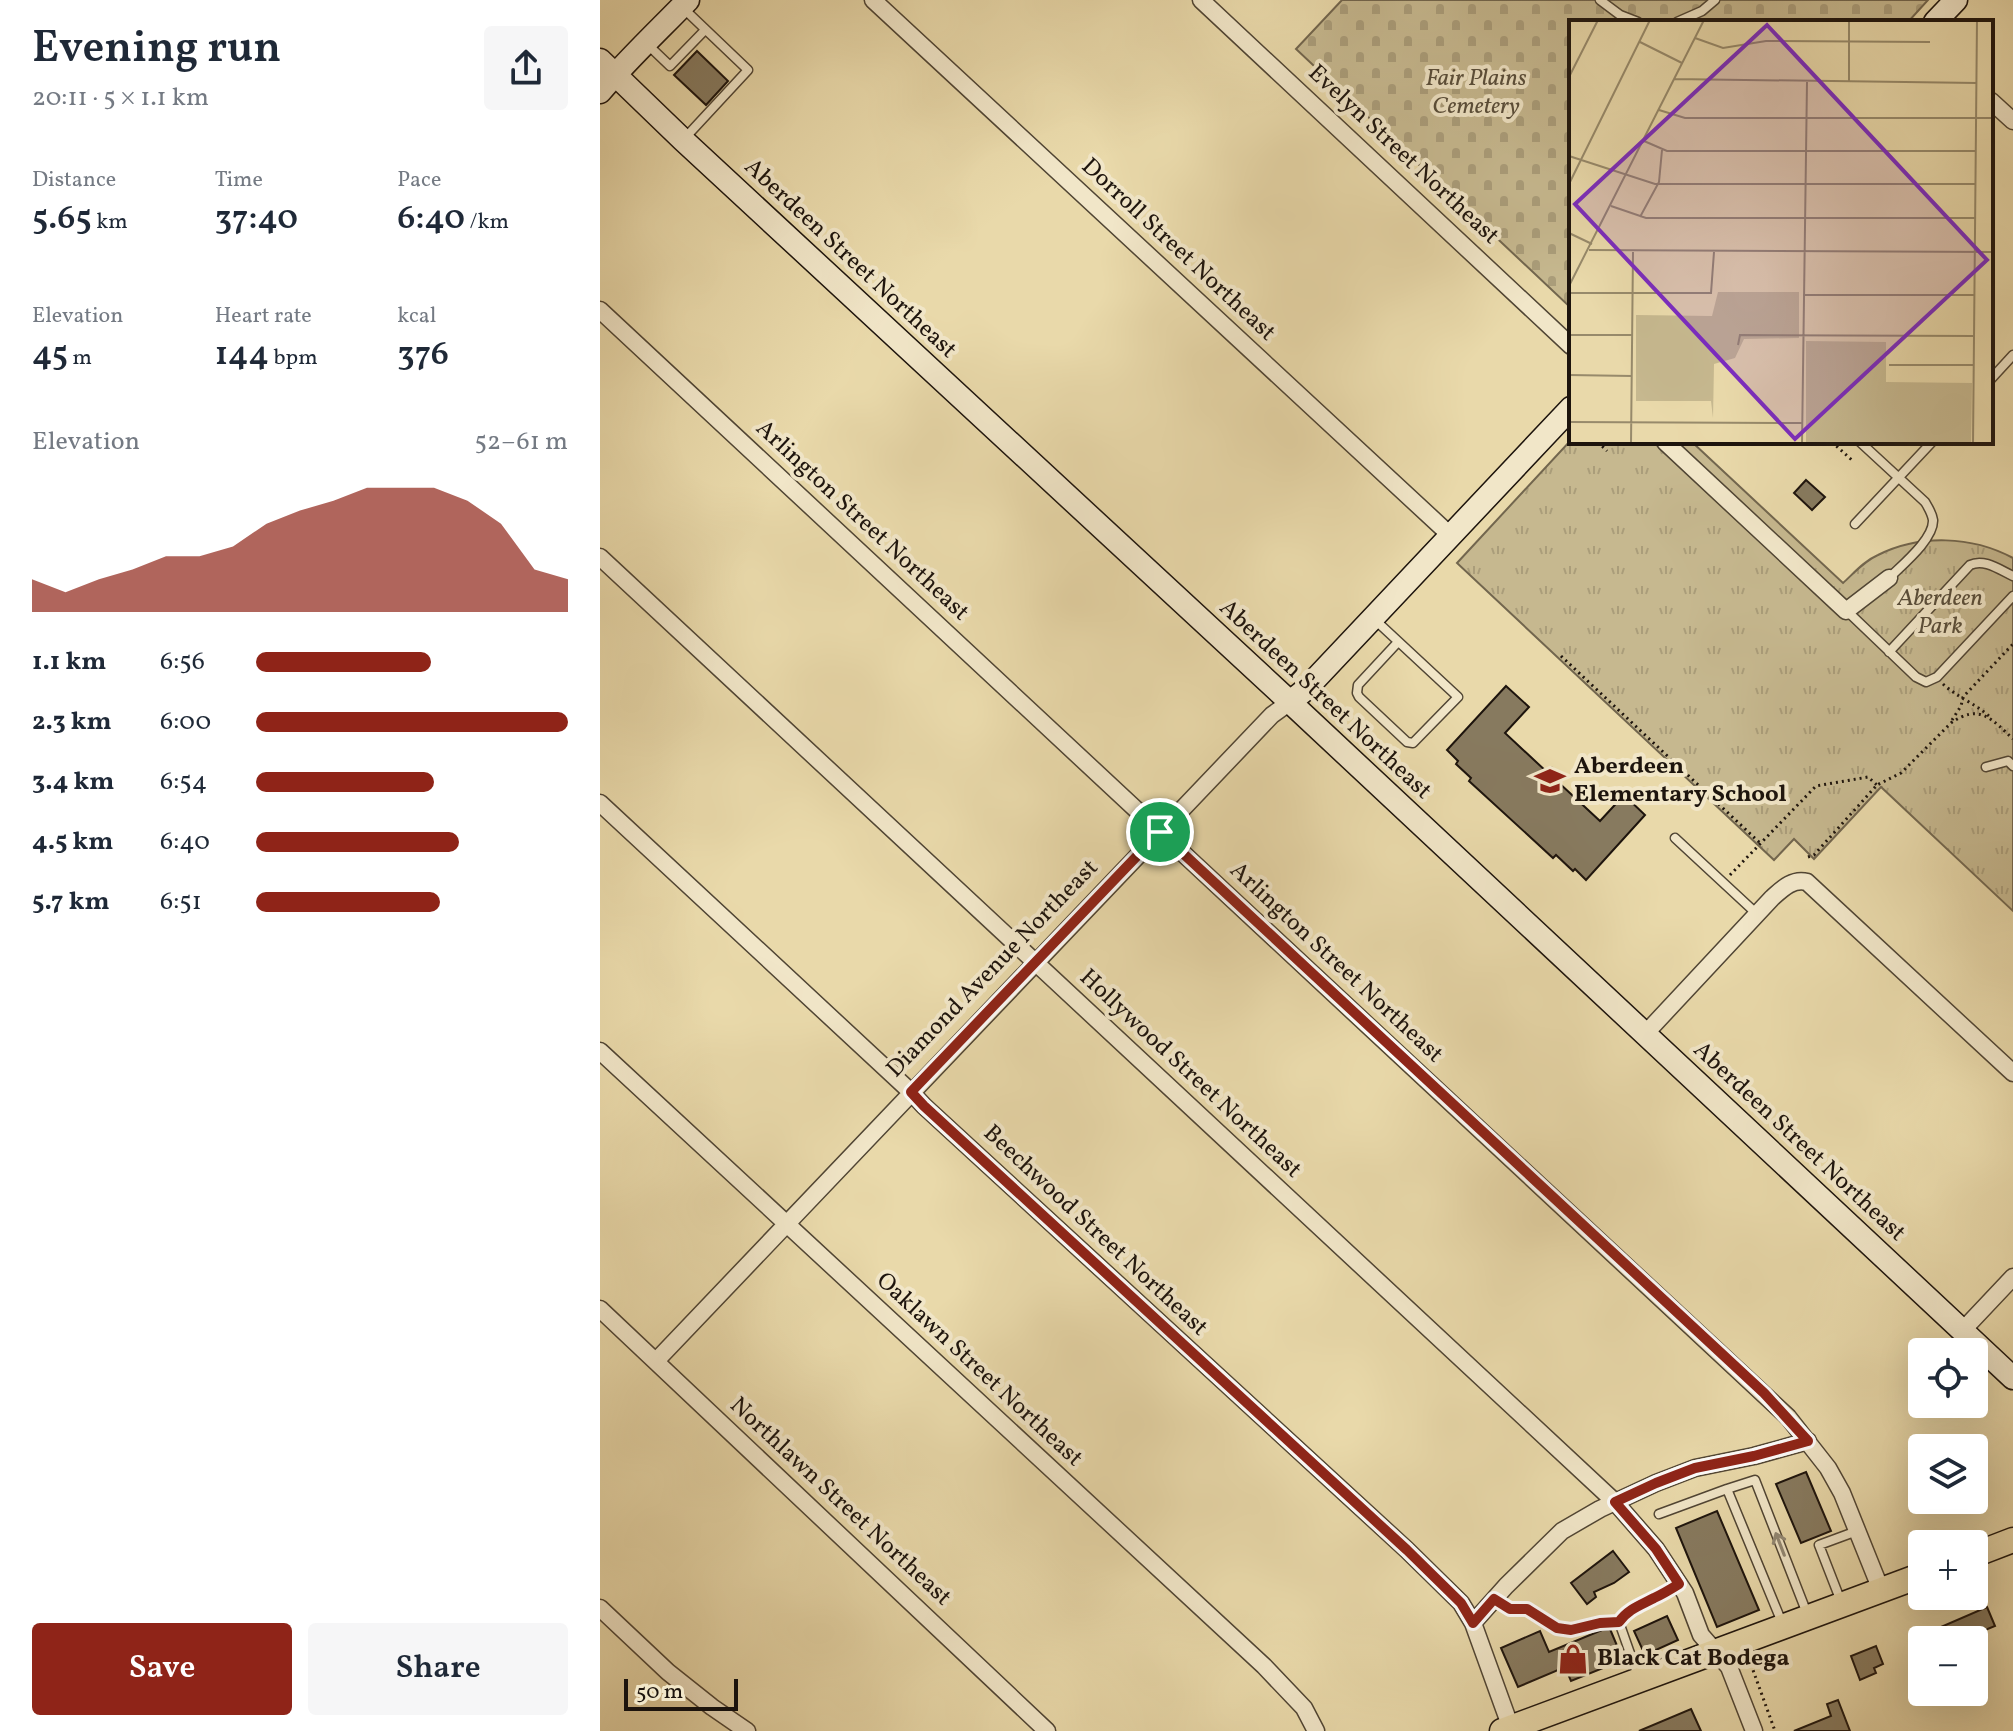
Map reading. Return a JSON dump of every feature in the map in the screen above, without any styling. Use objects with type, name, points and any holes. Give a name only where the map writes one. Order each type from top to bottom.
[{"type":"main road","points":[[1988,1550],[2013,1540]]},
{"type":"main road","points":[[1506,1729],[1908,1580]]},
{"type":"street","name":"Dorroll Street Northeast","points":[[873,0],[1450,535]]},
{"type":"street","name":"Evelyn Street Northeast","points":[[1201,0],[1569,344]]},
{"type":"street","points":[[1937,20],[1956,0]]},
{"type":"street","points":[[600,92],[607,67],[646,43],[685,3]]},
{"type":"street","name":"Aberdeen Street Northeast","points":[[607,67],[2013,1378]]},
{"type":"street","points":[[1993,103],[2013,121]]},
{"type":"street","name":"Arlington Street Northeast","points":[[600,310],[1764,1393],[1808,1441],[1835,1481],[1881,1590]]},
{"type":"street","name":"Diamond Avenue Northeast","points":[[656,1361],[1272,715],[1305,690],[1569,410]]},
{"type":"street","points":[[1667,444],[1846,611],[1889,578]]},
{"type":"street","name":"Hollywood Street Northeast","points":[[600,557],[1615,1502],[1656,1549],[1685,1593],[1701,1635],[1729,1667],[1754,1731]]},
{"type":"street","name":"Beechwood Street Northeast","points":[[600,803],[1461,1603],[1473,1623],[1506,1729]]},
{"type":"street","points":[[1645,1034],[1757,914],[1789,884],[1799,880],[1807,882],[2013,1073]]},
{"type":"street","name":"Oaklawn Street Northeast","points":[[600,1051],[1264,1666],[1304,1708],[1316,1731]]},
{"type":"street","points":[[1963,1330],[2013,1277]]},
{"type":"street","name":"Northlawn Street Northeast","points":[[600,1309],[1047,1731]]},
{"type":"street","points":[[1473,1623],[1562,1531],[1615,1502],[1695,1468],[1808,1441]]},
{"type":"street","points":[[600,1608],[668,1672],[747,1731]]},
{"type":"lane","points":[[1600,0],[1620,15],[1633,20]]},
{"type":"lane","points":[[1682,20],[1702,11],[1715,0]]},
{"type":"lane","points":[[683,140],[748,70],[705,30],[685,3]]},
{"type":"lane","points":[[646,43],[670,66],[705,30]]},
{"type":"lane","points":[[1993,377],[2013,355]]},
{"type":"lane","points":[[1862,444],[1925,502],[1933,521],[1931,532],[1889,578]]},
{"type":"lane","points":[[1855,524],[1930,444]]},
{"type":"lane","points":[[1889,652],[1970,565],[1984,562],[2013,576]]},
{"type":"lane","points":[[1846,611],[1920,680],[1926,682],[1937,677],[2013,596]]},
{"type":"lane","points":[[1373,618],[1458,697],[1413,743],[1407,742],[1357,693],[1358,685],[1398,642]]},
{"type":"lane","points":[[1986,767],[2008,761],[2013,766]]},
{"type":"lane","points":[[1675,838],[1757,914]]},
{"type":"lane","points":[[1659,1514],[1755,1480],[1808,1617]]},
{"type":"lane","points":[[1727,1489],[1784,1626]]},
{"type":"lane","points":[[1842,1605],[1819,1545],[1857,1531]]},
{"type":"lane","points":[[1494,1599],[1510,1609],[1527,1609],[1557,1628],[1571,1630],[1619,1622],[1626,1613],[1679,1584]]},
{"type":"lane","points":[[1619,1622],[1639,1680]]},
{"type":"path","points":[[1600,444],[1607,451]]},
{"type":"path","points":[[1834,444],[1854,462]]},
{"type":"path","points":[[1951,723],[1963,697],[2013,644]]},
{"type":"path","points":[[1561,656],[1760,843]]},
{"type":"path","points":[[1937,677],[2013,739]]},
{"type":"path","points":[[1808,857],[1814,855],[1877,785],[1901,773],[1951,723],[1970,714],[1991,718]]},
{"type":"path","points":[[1723,882],[1816,786],[1868,777],[1877,785]]},
{"type":"path","points":[[1749,1659],[1775,1731]]},
{"type":"green space","name":"Fair Plains Cemetery","points":[[1342,0],[1928,0],[1910,20],[1569,20],[1569,306],[1296,49]]},
{"type":"green space","name":"Aberdeen Park","points":[[1569,442],[1694,444],[1843,583],[1878,555],[1894,548],[1928,541],[1981,545],[2013,558],[2013,911],[1881,787],[1814,859],[1794,839],[1774,860],[1457,563]]},
{"type":"building","points":[[697,51],[728,81],[706,105],[674,75]]},
{"type":"building","points":[[1806,480],[1825,497],[1812,510],[1794,493]]},
{"type":"building","name":"Aberdeen Elementary School","points":[[1506,686],[1529,707],[1505,733],[1548,773],[1552,768],[1562,778],[1558,782],[1600,821],[1624,795],[1645,815],[1586,880],[1556,855],[1553,858],[1469,781],[1471,778],[1447,750]]},
{"type":"building","points":[[1806,1472],[1831,1531],[1801,1543],[1776,1484]]},
{"type":"building","points":[[1717,1511],[1759,1610],[1717,1627],[1676,1528]]},
{"type":"building","points":[[1613,1551],[1629,1572],[1594,1592],[1596,1597],[1587,1604],[1571,1583]]},
{"type":"building","points":[[1988,1609],[1995,1626],[1988,1629],[1988,1626],[1943,1626]]},
{"type":"building","points":[[1667,1616],[1678,1640],[1645,1655],[1634,1631]]},
{"type":"building","points":[[1610,1629],[1623,1660],[1571,1681],[1565,1667],[1518,1687],[1501,1648],[1540,1631],[1549,1652]]},
{"type":"building","points":[[1876,1646],[1883,1664],[1874,1668],[1876,1673],[1860,1680],[1851,1656]]},
{"type":"building","points":[[1838,1700],[1850,1731],[1794,1731],[1831,1716],[1827,1704]]},
{"type":"building","points":[[1691,1709],[1701,1731],[1639,1731]]},
{"type":"place","name":"Aberdeen Elementary School","points":[[1550,781]]},
{"type":"place","name":"Black Cat Bodega","points":[[1573,1659]]},
{"type":"route","points":[[1160,832],[1764,1393],[1808,1441],[1695,1468],[1615,1502],[1656,1549],[1679,1584],[1626,1613],[1619,1622],[1571,1630],[1557,1628],[1527,1609],[1510,1609],[1494,1599],[1473,1623],[1461,1603],[1407,1550],[911,1092],[1160,832]]}]
